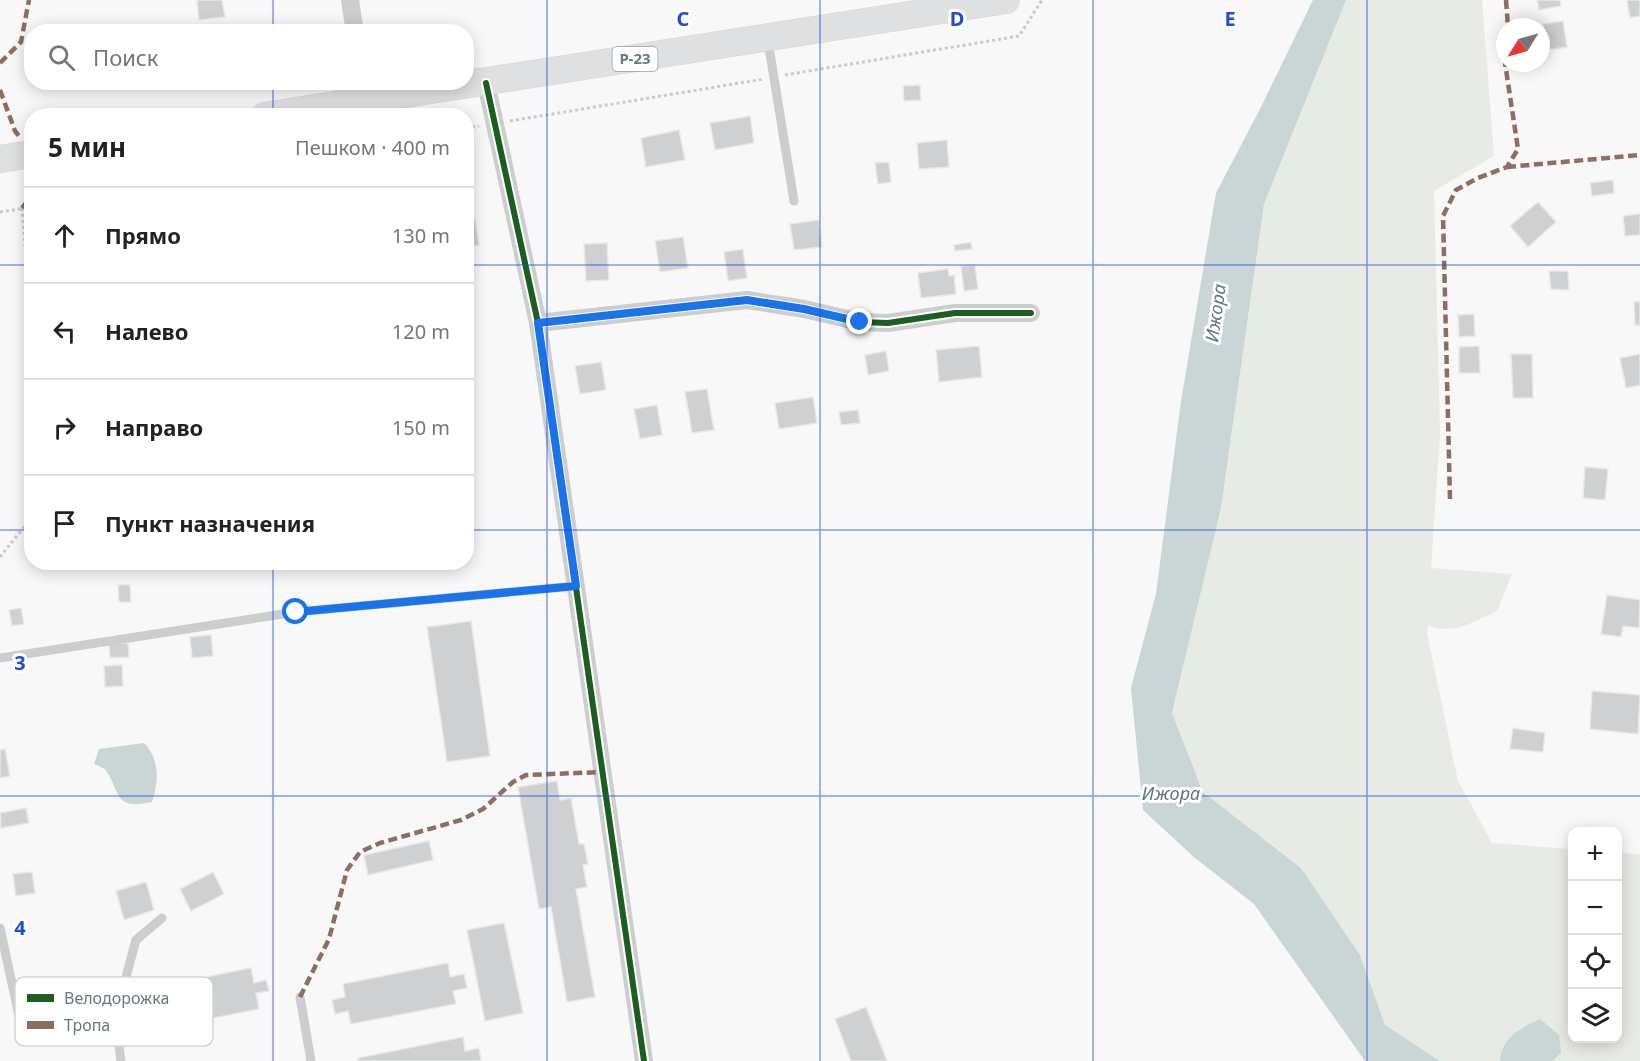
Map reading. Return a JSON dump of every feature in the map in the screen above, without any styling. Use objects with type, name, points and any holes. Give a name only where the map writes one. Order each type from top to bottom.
[{"type":"main road","name":"Р-23","points":[[474,84],[1006,0]]},
{"type":"main road","name":"Р-23","points":[[295,108],[365,90]]},
{"type":"main road","points":[[0,159],[24,155]]},
{"type":"street","points":[[350,0],[354,24]]},
{"type":"street","points":[[486,83],[538,323],[644,1061]]},
{"type":"street","points":[[538,323],[747,300],[804,309],[860,322],[888,323],[955,313],[1031,313]]},
{"type":"lane","points":[[768,38],[794,201]]},
{"type":"lane","points":[[0,658],[296,612],[576,586]]},
{"type":"lane","points":[[126,977],[135,940],[162,918]]},
{"type":"lane","points":[[0,928],[15,998]]},
{"type":"lane","points":[[300,997],[311,1061]]},
{"type":"lane","points":[[119,1046],[121,1061]]},
{"type":"path","points":[[0,212],[22,208],[24,233]]},
{"type":"path","points":[[0,556],[24,527]]},
{"type":"shaded area","points":[[1346,0],[1482,0],[1494,156],[1434,191],[1440,433],[1431,568],[1512,574],[1497,611],[1472,623],[1454,628],[1437,628],[1428,625],[1427,633],[1458,781],[1492,843],[1568,849],[1568,1043],[1622,1043],[1622,853],[1640,854],[1640,1061],[1552,1061],[1561,1053],[1501,1052],[1500,1061],[1440,1061],[1385,1025],[1360,955],[1301,868],[1203,792],[1172,713],[1221,508],[1264,204]]},
{"type":"water","name":"Ижора","points":[[1313,0],[1346,0],[1264,204],[1221,508],[1172,713],[1203,792],[1301,868],[1360,955],[1385,1025],[1440,1061],[1365,1061],[1254,904],[1195,858],[1143,810],[1131,688],[1156,594],[1181,401],[1216,193]]},
{"type":"water","points":[[144,743],[153,756],[157,771],[154,794],[152,802],[131,804],[120,798],[105,769],[94,764],[99,749]]},
{"type":"water","points":[[1540,1019],[1559,1035],[1561,1053],[1552,1061],[1500,1061],[1501,1053],[1508,1040],[1519,1030]]},
{"type":"building","points":[[197,0],[222,0],[225,17],[199,20]]},
{"type":"building","points":[[1537,0],[1560,0],[1561,6],[1539,10]]},
{"type":"building","points":[[1627,0],[1640,0],[1640,16],[1630,18]]},
{"type":"building","points":[[1563,21],[1567,47],[1550,50],[1550,23]]},
{"type":"building","points":[[920,85],[921,100],[904,101],[903,86]]},
{"type":"building","points":[[750,116],[754,143],[715,150],[710,123]]},
{"type":"building","points":[[679,130],[685,160],[646,167],[641,138]]},
{"type":"building","points":[[947,140],[949,167],[919,169],[917,143]]},
{"type":"building","points":[[889,162],[891,182],[878,184],[875,163]]},
{"type":"building","points":[[1613,180],[1614,193],[1592,196],[1590,183]]},
{"type":"building","points":[[1538,202],[1556,222],[1528,247],[1510,226]]},
{"type":"building","points":[[1640,214],[1640,235],[1625,236],[1623,216]]},
{"type":"building","points":[[474,219],[479,245],[474,246]]},
{"type":"building","points":[[819,220],[822,247],[794,250],[790,224]]},
{"type":"building","points":[[683,237],[688,268],[660,272],[655,241]]},
{"type":"building","points":[[971,242],[972,249],[955,251],[954,245]]},
{"type":"building","points":[[607,243],[609,280],[586,281],[584,244]]},
{"type":"building","points":[[743,249],[747,278],[728,281],[724,252]]},
{"type":"building","points":[[975,265],[978,289],[964,291],[961,266]]},
{"type":"building","points":[[948,269],[949,276],[954,275],[956,294],[921,298],[918,273]]},
{"type":"building","points":[[1549,271],[1568,271],[1569,290],[1551,289]]},
{"type":"building","points":[[1640,301],[1640,325],[1635,325],[1634,302]]},
{"type":"building","points":[[1474,314],[1475,336],[1459,337],[1458,315]]},
{"type":"building","points":[[979,346],[982,377],[939,382],[936,350]]},
{"type":"building","points":[[1479,346],[1480,373],[1459,373],[1459,347]]},
{"type":"building","points":[[886,351],[889,371],[868,375],[865,355]]},
{"type":"building","points":[[1511,354],[1532,354],[1533,398],[1513,398]]},
{"type":"building","points":[[1640,354],[1640,385],[1626,388],[1620,358]]},
{"type":"building","points":[[601,362],[606,390],[580,394],[575,366]]},
{"type":"building","points":[[707,389],[714,430],[692,433],[685,392]]},
{"type":"building","points":[[813,397],[817,423],[779,429],[775,403]]},
{"type":"building","points":[[657,405],[662,435],[640,439],[634,409]]},
{"type":"building","points":[[858,410],[860,423],[841,425],[839,412]]},
{"type":"building","points":[[1585,467],[1608,469],[1605,500],[1583,498]]},
{"type":"building","points":[[118,585],[130,585],[131,602],[119,602]]},
{"type":"building","points":[[1607,595],[1640,600],[1639,628],[1623,626],[1621,637],[1601,634]]},
{"type":"building","points":[[21,608],[24,624],[12,626],[9,610]]},
{"type":"building","points":[[471,621],[490,756],[447,762],[427,627]]},
{"type":"building","points":[[211,635],[213,656],[192,658],[190,637]]},
{"type":"building","points":[[128,643],[129,657],[110,658],[109,644]]},
{"type":"building","points":[[122,665],[123,686],[105,687],[104,666]]},
{"type":"building","points":[[1592,691],[1640,695],[1638,734],[1590,729]]},
{"type":"building","points":[[1513,728],[1545,733],[1543,752],[1510,749]]},
{"type":"building","points":[[5,749],[10,776],[0,778],[0,750]]},
{"type":"building","points":[[557,781],[560,800],[571,798],[579,844],[584,844],[588,864],[583,865],[587,887],[576,889],[595,997],[567,1002],[551,907],[539,909],[518,787]]},
{"type":"building","points":[[26,808],[29,823],[1,828],[0,813]]},
{"type":"building","points":[[429,841],[433,860],[368,875],[364,855]]},
{"type":"building","points":[[32,872],[35,893],[16,896],[13,874]]},
{"type":"building","points":[[213,872],[224,894],[191,911],[180,889]]},
{"type":"building","points":[[146,882],[154,910],[124,920],[116,891]]},
{"type":"building","points":[[504,923],[523,1013],[485,1021],[467,930]]},
{"type":"building","points":[[448,963],[450,977],[464,974],[467,988],[453,991],[456,1004],[351,1024],[348,1011],[335,1014],[332,1000],[345,997],[343,984]]},
{"type":"building","points":[[251,968],[254,983],[266,980],[269,991],[256,993],[259,1009],[213,1018],[213,977],[206,977]]},
{"type":"building","points":[[866,1007],[887,1061],[851,1061],[835,1019]]},
{"type":"building","points":[[463,1037],[465,1051],[479,1048],[481,1061],[358,1061],[358,1058]]},
{"type":"marked path","points":[[24,24],[29,0]]},
{"type":"marked path","points":[[1506,0],[1507,18]]},
{"type":"marked path","points":[[0,63],[21,42],[24,26]]},
{"type":"marked path","points":[[1450,499],[1443,216],[1456,190],[1478,178],[1507,167],[1518,149],[1506,72]]},
{"type":"marked path","points":[[0,90],[19,136]]},
{"type":"marked path","points":[[1507,167],[1640,155]]},
{"type":"marked path","points":[[300,997],[329,939],[347,870],[360,852],[380,843],[461,820],[483,809],[513,782],[526,775],[603,772]]},
{"type":"cycle path","points":[[486,83],[538,323],[644,1061]]},
{"type":"cycle path","points":[[538,323],[747,300],[804,309],[860,322],[888,323],[955,313],[1031,313]]},
{"type":"route","points":[[296,612],[576,586],[538,323],[747,300],[804,309],[860,322]]}]
